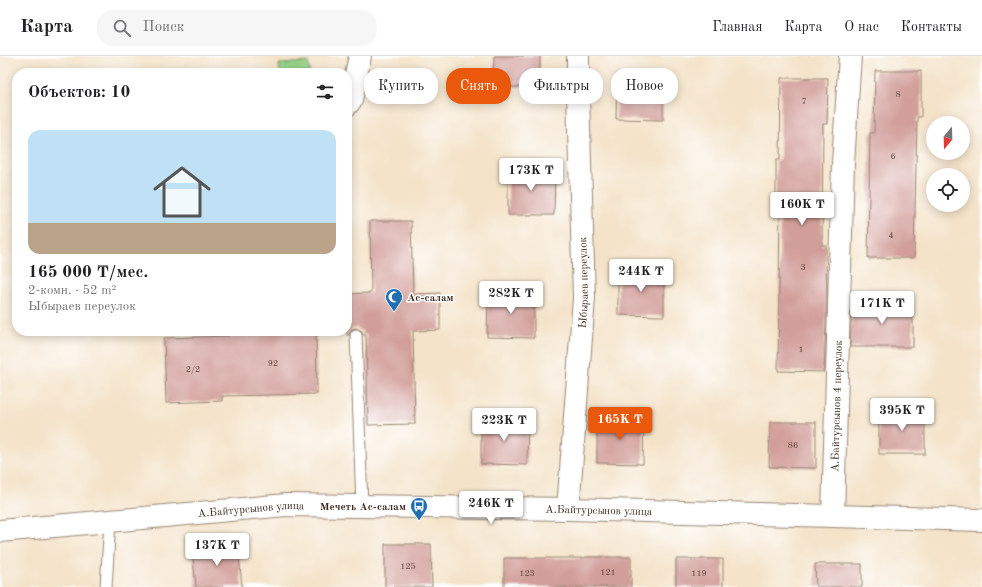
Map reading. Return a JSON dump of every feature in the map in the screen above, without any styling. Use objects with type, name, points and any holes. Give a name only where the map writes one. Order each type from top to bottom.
[{"type":"street","points":[[352,95],[360,56]]},
{"type":"street","name":"Ыбыраев переулок","points":[[568,509],[584,298],[578,56]]},
{"type":"street","name":"А.Байтурсынов 4 переулок","points":[[833,516],[843,163],[850,56]]},
{"type":"street","name":"А.Байтурсынов улица","points":[[0,530],[286,505],[568,509],[982,520]]},
{"type":"lane","points":[[356,335],[362,506]]},
{"type":"lane","points":[[106,587],[110,521]]},
{"type":"green space","points":[[308,62],[309,68],[279,68],[279,64]]},
{"type":"building","points":[[494,56],[540,56],[540,68],[519,68],[519,87],[511,87],[511,68],[494,68]]},
{"type":"building","points":[[875,71],[921,71],[921,117],[917,117],[914,258],[868,258],[870,133],[874,133]]},
{"type":"building","points":[[781,78],[828,78],[827,124],[823,124],[822,245],[826,245],[827,302],[824,372],[778,371],[780,206],[776,206],[776,160],[780,160]]},
{"type":"building","points":[[616,104],[663,104],[663,120],[616,119]]},
{"type":"building","points":[[508,170],[555,170],[554,215],[508,215]]},
{"type":"building","name":"Ас-салам","points":[[370,221],[411,221],[413,294],[440,293],[440,330],[413,331],[415,424],[368,425],[366,335],[363,335],[362,331],[356,328],[352,329],[352,294],[371,293]]},
{"type":"building","points":[[618,270],[664,270],[664,316],[618,315]]},
{"type":"building","points":[[488,293],[534,293],[534,338],[487,337]]},
{"type":"building","points":[[852,302],[913,302],[913,347],[850,347]]},
{"type":"building","points":[[316,336],[317,394],[222,396],[222,401],[166,403],[164,338]]},
{"type":"building","points":[[879,409],[925,409],[925,454],[879,454]]},
{"type":"building","points":[[597,418],[644,418],[643,464],[597,463]]},
{"type":"building","points":[[481,419],[528,419],[527,465],[481,464]]},
{"type":"building","points":[[770,422],[816,422],[816,468],[769,467]]},
{"type":"building","points":[[385,544],[431,544],[432,587],[385,587]]},
{"type":"building","points":[[238,545],[242,587],[196,587],[192,549]]},
{"type":"building","points":[[631,557],[631,587],[504,587],[504,558]]},
{"type":"building","points":[[676,559],[723,559],[723,587],[676,587]]},
{"type":"building","points":[[815,564],[862,564],[862,587],[816,587]]},
{"type":"place","name":"Ас-салам","points":[[394,312]]},
{"type":"place","name":"Мечеть Ас-салам","points":[[419,521]]}]
